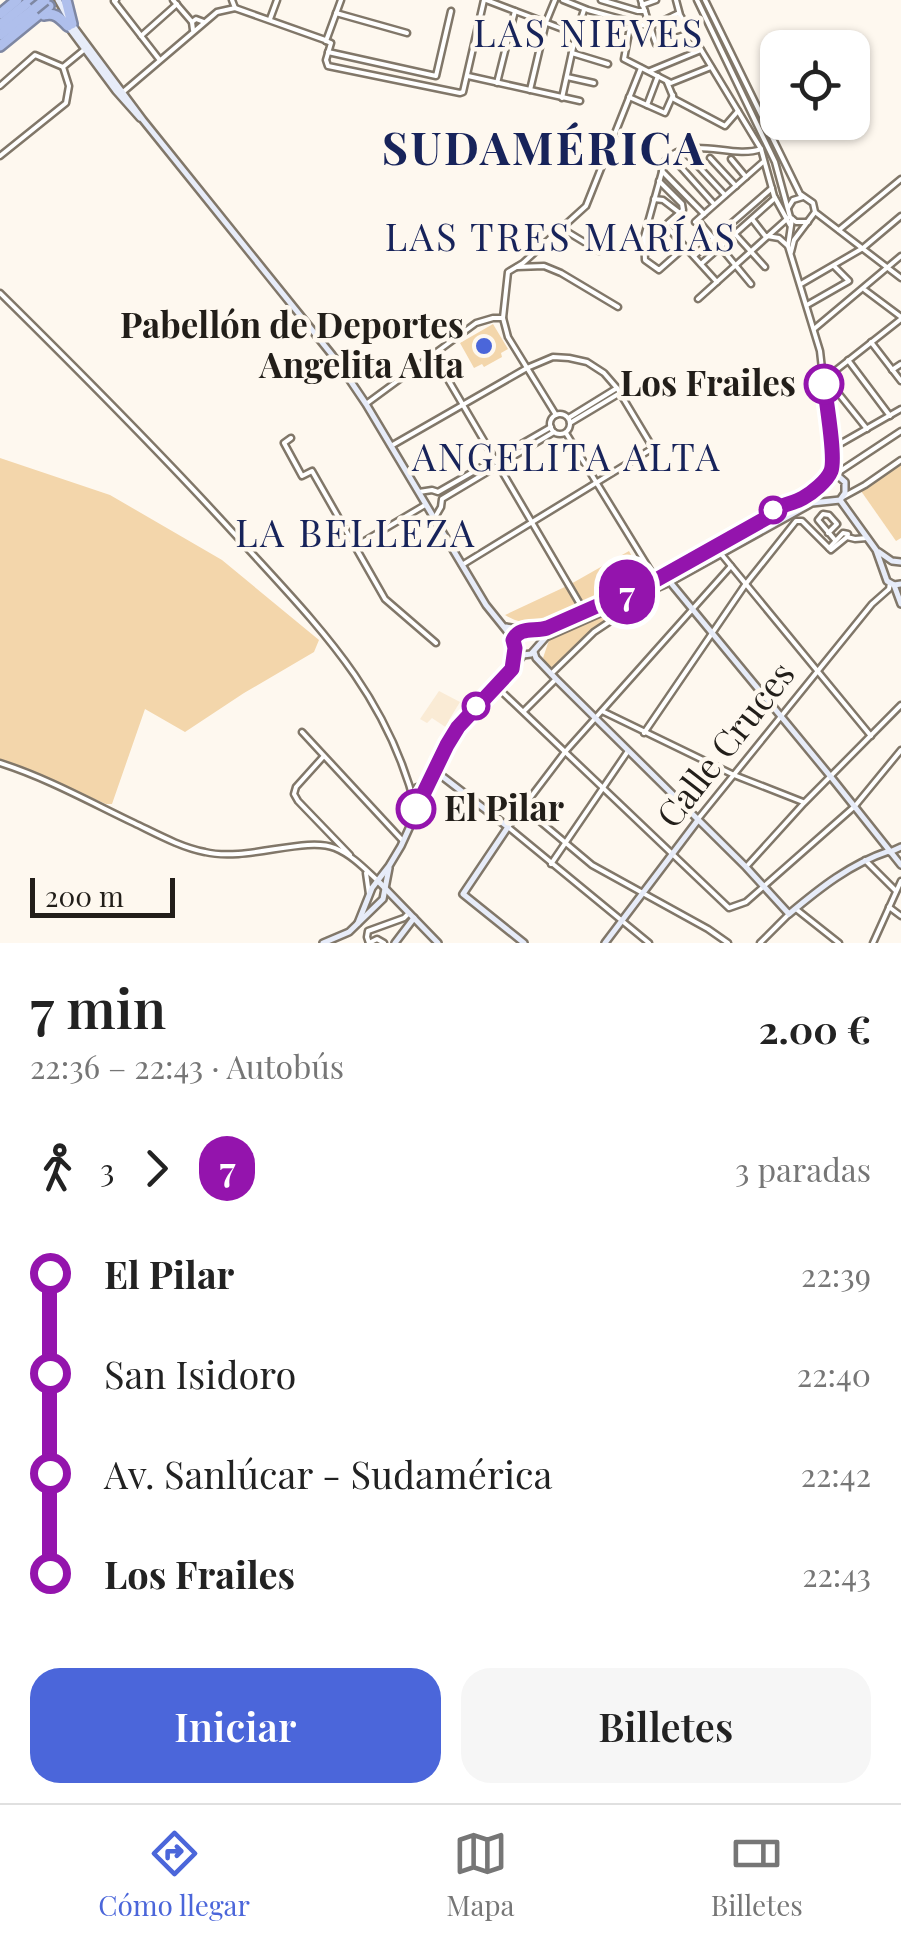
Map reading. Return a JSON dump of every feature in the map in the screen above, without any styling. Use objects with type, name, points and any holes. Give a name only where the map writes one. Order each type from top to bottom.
[{"type":"highway","points":[[0,14],[54,2],[70,25]]},
{"type":"highway","points":[[31,5],[70,25]]},
{"type":"highway","points":[[0,25],[31,5]]},
{"type":"highway","points":[[0,35],[31,5]]},
{"type":"highway","points":[[0,46],[31,5]]},
{"type":"main road","points":[[70,25],[337,361],[486,605],[513,640],[512,669]]},
{"type":"main road","points":[[70,25],[84,50],[143,120]]},
{"type":"main road","points":[[504,626],[532,632],[656,580],[809,494],[828,475],[840,475],[846,486],[842,498]]},
{"type":"main road","points":[[820,483],[826,500]]},
{"type":"main road","points":[[842,498],[812,503],[670,582],[550,635],[538,643],[534,652],[554,677],[790,914],[826,884],[864,860],[901,847]]},
{"type":"main road","points":[[842,498],[876,550],[884,577],[895,584],[901,604]]},
{"type":"main road","points":[[876,550],[901,562]]},
{"type":"main road","points":[[884,569],[892,561]]},
{"type":"main road","points":[[670,582],[901,865]]},
{"type":"main road","points":[[513,640],[523,630]]},
{"type":"main road","points":[[532,632],[538,643]]},
{"type":"main road","points":[[515,648],[523,655]]},
{"type":"main road","points":[[358,924],[458,727],[523,655],[534,652]]},
{"type":"main road","points":[[434,770],[508,827],[463,894],[524,943]]},
{"type":"main road","name":"Calle Cruces","points":[[605,943],[698,820]]},
{"type":"main road","points":[[323,943],[344,935],[381,902],[389,866]]},
{"type":"main road","points":[[378,881],[438,943]]},
{"type":"main road","points":[[370,894],[373,900],[400,904]]},
{"type":"main road","points":[[395,943],[412,916]]},
{"type":"street","points":[[232,0],[235,8]]},
{"type":"street","points":[[270,19],[277,0]]},
{"type":"street","points":[[326,41],[340,0]]},
{"type":"street","points":[[98,68],[122,92],[216,12],[235,8],[331,43],[328,66],[460,93],[485,0],[576,34]]},
{"type":"street","points":[[563,0],[650,26],[679,13]]},
{"type":"street","points":[[562,98],[576,34],[590,0]]},
{"type":"street","points":[[601,0],[638,12],[643,5],[656,0]]},
{"type":"street","points":[[676,0],[679,13],[761,149],[775,198],[790,220],[808,222]]},
{"type":"street","points":[[697,0],[775,162],[790,220],[788,246]]},
{"type":"street","points":[[716,0],[707,3],[793,182],[803,197],[813,203],[815,212],[901,278]]},
{"type":"street","points":[[115,1],[160,60]]},
{"type":"street","points":[[530,90],[552,1]]},
{"type":"street","points":[[141,36],[175,2],[192,22],[193,30]]},
{"type":"street","points":[[643,5],[656,44],[692,32]]},
{"type":"street","points":[[328,52],[436,76],[451,11]]},
{"type":"street","points":[[497,82],[515,11]]},
{"type":"street","points":[[336,14],[406,33]]},
{"type":"street","points":[[192,22],[204,22]]},
{"type":"street","points":[[631,22],[624,59],[671,83],[711,67]]},
{"type":"street","points":[[63,67],[84,50],[80,36]]},
{"type":"street","points":[[648,72],[701,50]]},
{"type":"street","points":[[572,53],[608,64]]},
{"type":"street","points":[[0,86],[36,55],[63,67]]},
{"type":"street","points":[[0,156],[66,103],[68,86],[63,67]]},
{"type":"street","points":[[556,415],[508,337],[503,318],[508,272],[586,206],[641,68]]},
{"type":"street","points":[[467,76],[580,101]]},
{"type":"street","points":[[567,76],[594,84]]},
{"type":"street","points":[[646,105],[658,76]]},
{"type":"street","points":[[668,82],[674,99],[725,126],[738,111]]},
{"type":"street","points":[[629,97],[666,113],[673,96]]},
{"type":"street","points":[[686,247],[659,270],[645,260],[644,237],[662,170],[670,156],[696,148],[733,152],[761,149]]},
{"type":"street","points":[[684,151],[725,195]]},
{"type":"street","points":[[670,156],[714,205]]},
{"type":"street","points":[[710,158],[736,186]]},
{"type":"street","points":[[730,160],[746,177]]},
{"type":"street","points":[[751,284],[697,221],[764,161]]},
{"type":"street","points":[[662,170],[704,214]]},
{"type":"street","points":[[839,230],[901,179]]},
{"type":"street","points":[[659,182],[682,204],[683,210],[667,227],[717,282]]},
{"type":"street","points":[[694,256],[772,188]]},
{"type":"street","points":[[788,208],[793,200],[803,197]]},
{"type":"street","points":[[701,264],[775,198]]},
{"type":"street","points":[[654,199],[664,200],[680,213]]},
{"type":"street","points":[[791,252],[794,240],[815,212]]},
{"type":"street","points":[[801,284],[863,248],[901,216]]},
{"type":"street","points":[[752,219],[766,236],[780,238],[788,246],[801,284],[824,379],[832,448],[828,475]]},
{"type":"street","points":[[698,299],[766,236],[790,220]]},
{"type":"street","points":[[562,228],[599,251]]},
{"type":"street","points":[[735,234],[765,267]]},
{"type":"street","points":[[814,329],[901,256]]},
{"type":"street","points":[[513,268],[544,266],[618,307]]},
{"type":"street","points":[[807,305],[850,282],[834,266]]},
{"type":"street","points":[[824,379],[901,318],[864,288]]},
{"type":"street","points":[[0,292],[310,616],[371,697],[396,746],[416,809]]},
{"type":"street","points":[[366,404],[476,322],[503,318]]},
{"type":"street","points":[[871,342],[901,381]]},
{"type":"street","points":[[433,354],[584,611]]},
{"type":"street","points":[[391,446],[526,368],[553,358],[587,362],[604,372],[619,390],[652,448],[462,566]]},
{"type":"street","points":[[848,360],[890,416]]},
{"type":"street","points":[[892,370],[901,364]]},
{"type":"street","points":[[831,384],[867,429]]},
{"type":"street","points":[[619,390],[569,420],[566,433],[656,580]]},
{"type":"street","points":[[832,448],[901,410]]},
{"type":"street","points":[[556,415],[569,420]]},
{"type":"street","points":[[552,430],[550,423],[556,415]]},
{"type":"street","points":[[438,492],[552,430],[566,433]]},
{"type":"street","points":[[832,448],[840,475],[901,431]]},
{"type":"street","points":[[292,438],[284,443],[302,476],[312,472],[385,598],[436,642]]},
{"type":"street","points":[[842,498],[901,460]]},
{"type":"street","points":[[442,499],[497,461]]},
{"type":"street","points":[[846,486],[866,484]]},
{"type":"street","points":[[419,492],[432,490],[442,499],[434,519]]},
{"type":"street","points":[[356,546],[426,504]]},
{"type":"street","points":[[644,733],[744,585],[796,520],[802,521],[829,549],[833,550],[847,537]]},
{"type":"street","points":[[829,549],[845,532],[847,537]]},
{"type":"street","points":[[828,533],[836,540]]},
{"type":"street","points":[[847,537],[867,538]]},
{"type":"street","points":[[722,554],[872,736]]},
{"type":"street","points":[[645,942],[508,827],[564,752],[732,566]]},
{"type":"street","name":"Calle Cruces","points":[[698,820],[872,604],[895,584]]},
{"type":"street","points":[[523,712],[594,632],[633,606],[642,595]]},
{"type":"street","points":[[497,686],[729,908],[746,902],[855,806],[901,750]]},
{"type":"street","points":[[746,867],[804,802],[901,705]]},
{"type":"street","points":[[602,710],[734,776],[804,802]]},
{"type":"street","points":[[302,732],[403,841]]},
{"type":"street","points":[[550,864],[628,750]]},
{"type":"street","points":[[323,757],[296,786],[294,794],[378,881]]},
{"type":"street","points":[[0,763],[182,846],[245,855],[326,846],[352,858]]},
{"type":"street","points":[[409,781],[422,788],[428,784]]},
{"type":"street","points":[[412,793],[416,787]]},
{"type":"street","points":[[524,807],[592,865],[728,943]]},
{"type":"street","points":[[326,846],[333,838]]},
{"type":"street","points":[[864,860],[896,891]]},
{"type":"street","points":[[364,869],[370,894]]},
{"type":"street","points":[[873,943],[901,881]]},
{"type":"street","points":[[796,908],[838,943]]},
{"type":"street","points":[[889,908],[901,916]]},
{"type":"street","points":[[760,943],[790,914]]},
{"type":"street","points":[[384,943],[369,943],[368,931],[412,916]]},
{"type":"street","points":[[766,937],[771,943]]},
{"type":"shaded area","name":"Pabellón de Deportes Angelita Alta","points":[[493,324],[508,349],[501,353],[502,357],[474,368],[460,343]]},
{"type":"shaded area","points":[[0,458],[110,495],[222,560],[319,640],[314,652],[185,732],[145,709],[112,804],[0,761]]},
{"type":"shaded area","points":[[901,464],[901,538],[896,541],[861,491]]},
{"type":"shaded area","points":[[800,502],[802,506],[660,584],[552,631],[551,628],[659,580]]},
{"type":"shaded area","points":[[629,551],[643,577],[619,590],[546,621],[523,622],[505,615],[569,585]]},
{"type":"shaded area","points":[[633,602],[592,629],[552,669],[543,658],[549,640]]},
{"type":"shaded area","points":[[439,691],[460,702],[447,728],[432,718],[427,723],[420,719]]},
{"type":"bus line","name":"7","points":[[416,809],[458,727],[512,669],[513,640],[519,632],[547,628],[656,580],[814,490],[831,470],[824,384]]},
{"type":"place","name":"Pabellón de Deportes Angelita Alta","points":[[484,346]]},
{"type":"place","name":"Los Frailes","points":[[824,384]]},
{"type":"place","name":"El Pilar","points":[[416,809]]},
{"type":"district","name":"LAS NIEVES","points":[[589,34]]},
{"type":"district","name":"SUDAMÉRICA","points":[[544,149]]},
{"type":"district","name":"LAS TRES MARÍAS","points":[[561,238]]},
{"type":"district","name":"ANGELITA ALTA","points":[[567,458]]},
{"type":"district","name":"LA BELLEZA","points":[[356,534]]}]
